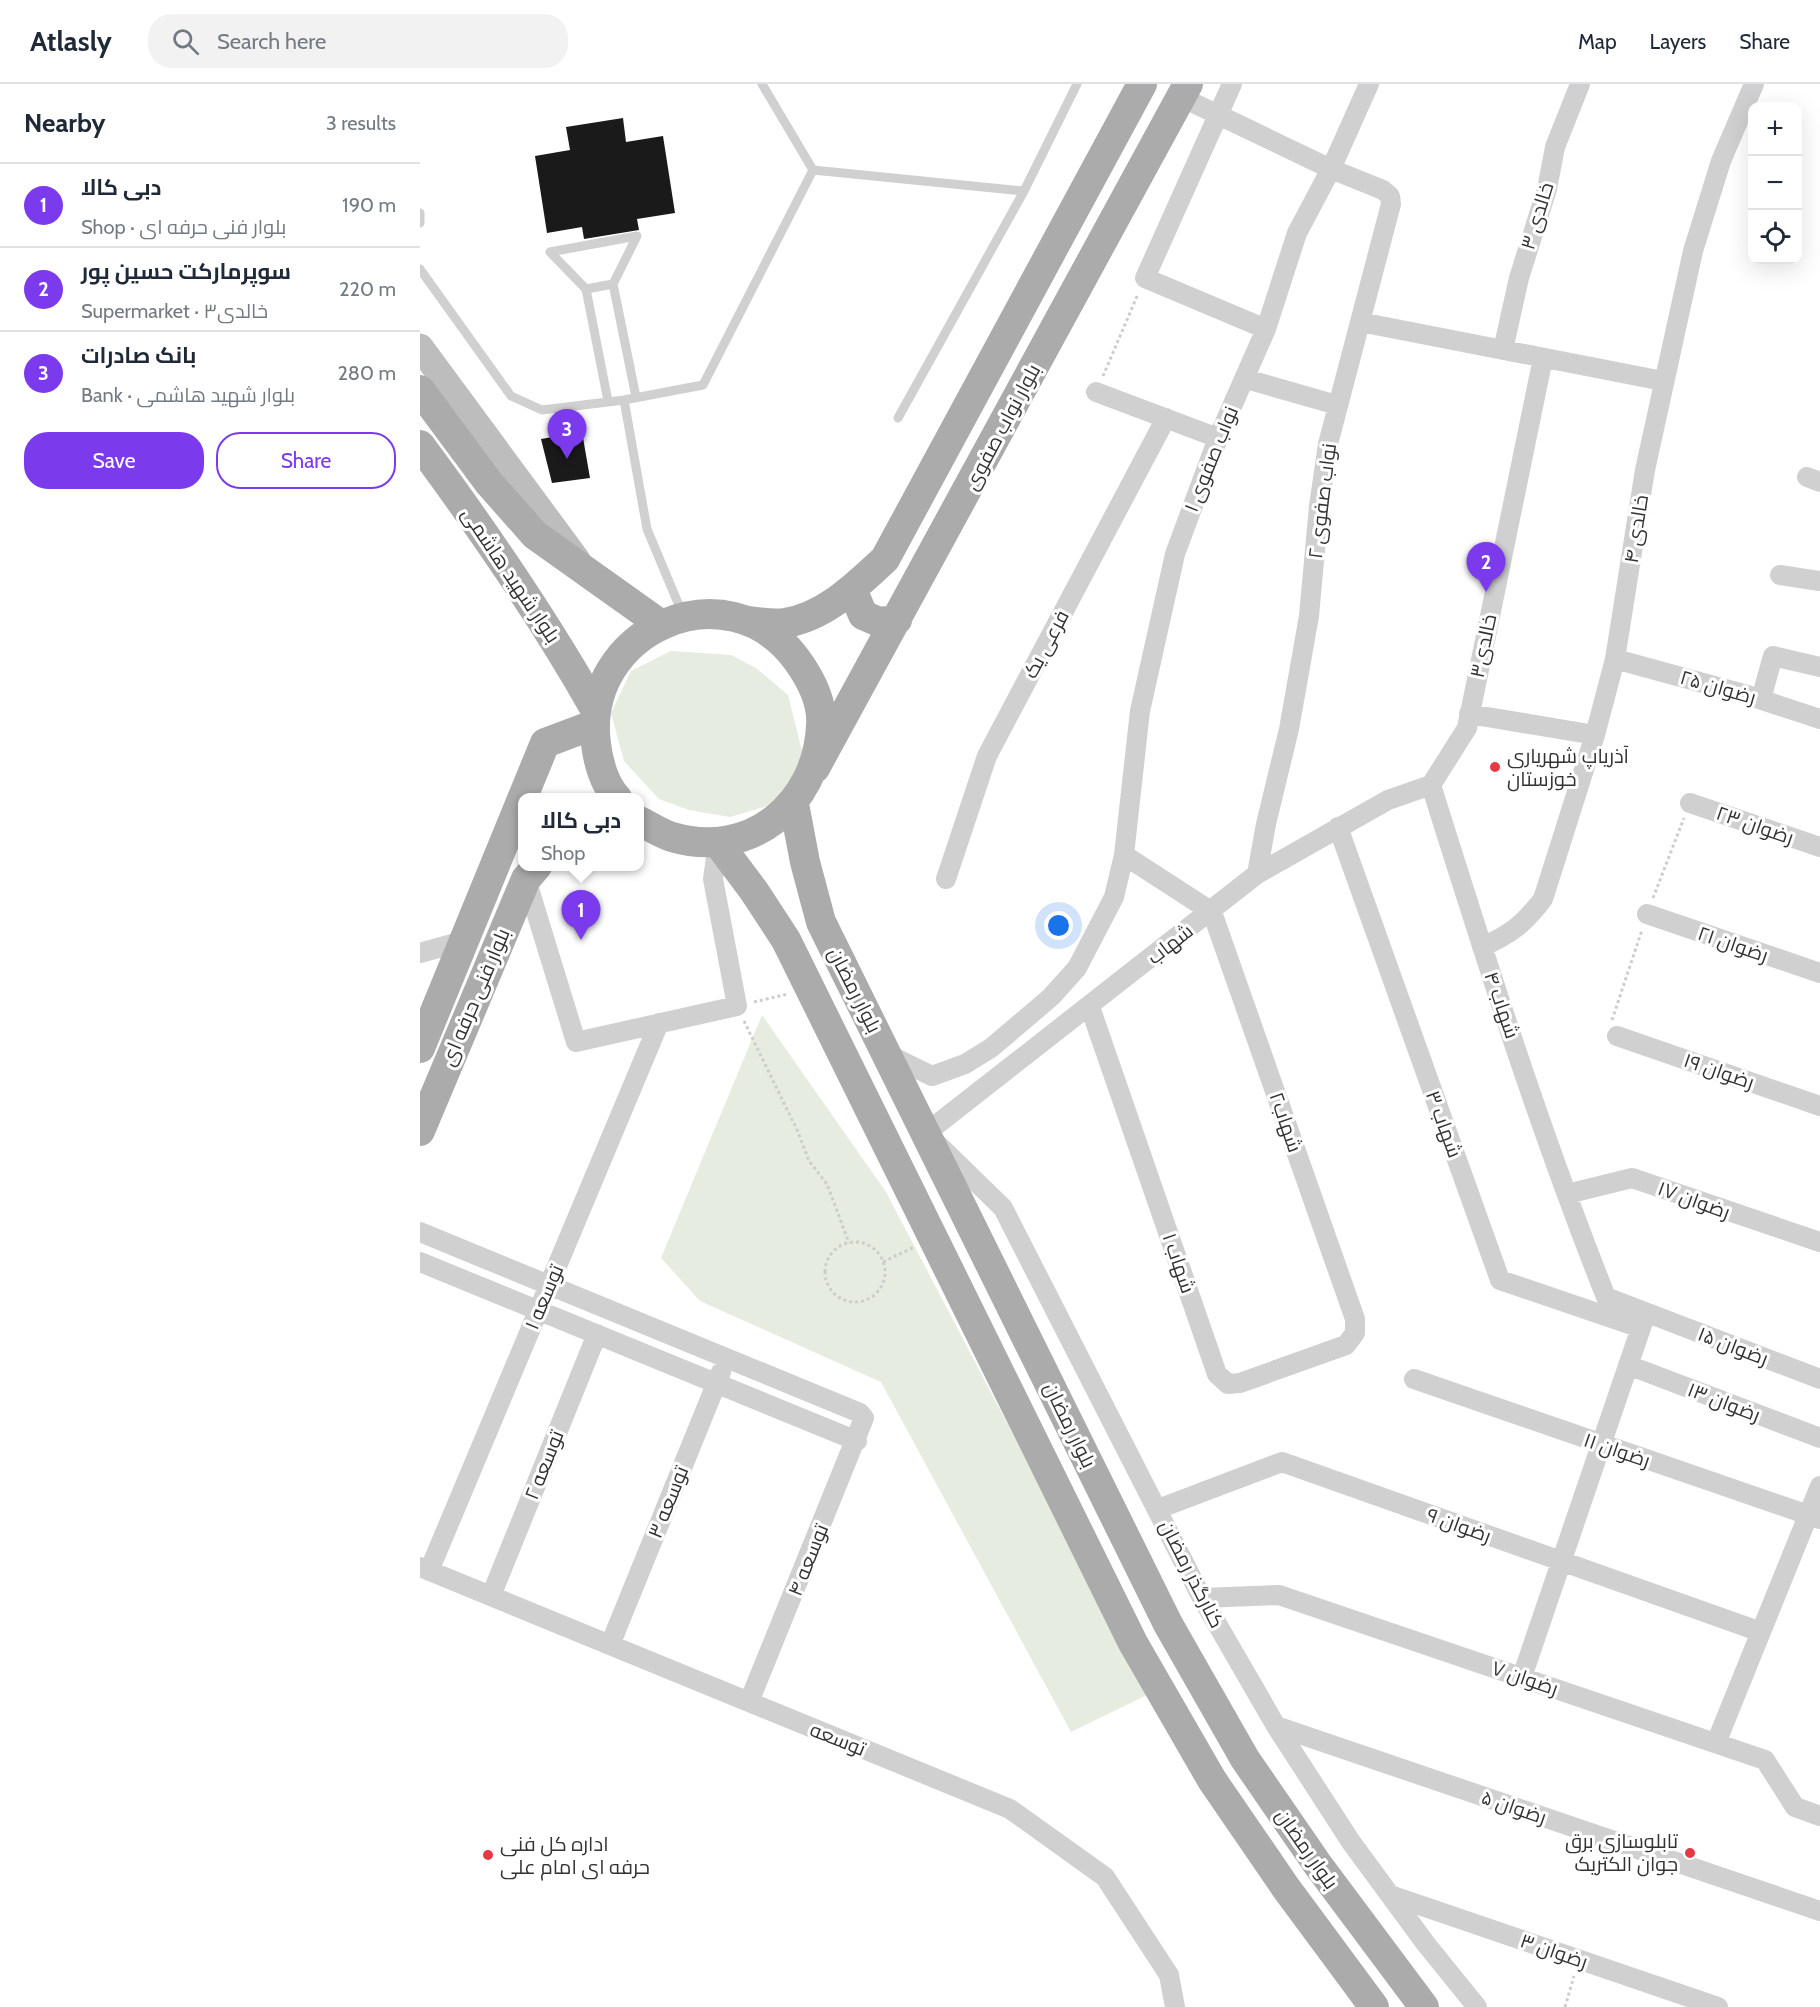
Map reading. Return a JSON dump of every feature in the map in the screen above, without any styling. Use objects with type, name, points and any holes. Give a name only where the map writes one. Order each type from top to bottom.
[{"type":"main road","name":"بلوار نواب صفوی","points":[[672,621],[723,615],[748,621],[784,624],[815,614],[852,589],[885,559],[1142,84]]},
{"type":"main road","name":"بلوار نواب صفوی","points":[[794,804],[897,620],[1184,90]]},
{"type":"main road","name":"بلوار شهید هاشمی","points":[[420,390],[489,483],[535,535],[588,576],[672,621]]},
{"type":"main road","name":"بلوار شهید هاشمی","points":[[420,445],[555,639],[594,717]]},
{"type":"main road","points":[[852,589],[863,615],[879,622],[897,620]]},
{"type":"main road","points":[[614,793],[598,761],[594,717],[607,674],[629,645],[672,621]]},
{"type":"main road","points":[[748,621],[785,645],[812,681],[822,724],[815,768]]},
{"type":"main road","name":"بلوار فنی حرفه ای","points":[[524,793],[545,743],[594,717]]},
{"type":"main road","points":[[644,835],[718,843],[760,831],[794,804]]},
{"type":"main road","name":"بلوار رمضان","points":[[794,804],[805,862],[821,922],[1168,1624],[1245,1759],[1332,1884],[1425,2007]]},
{"type":"main road","name":"بلوار فنی حرفه ای","points":[[420,1048],[518,808]]},
{"type":"main road","points":[[644,823],[671,837]]},
{"type":"main road","name":"بلوار رمضان","points":[[718,843],[754,891],[786,940],[991,1351],[1133,1643],[1212,1780],[1286,1888],[1374,2007]]},
{"type":"main road","name":"بلوار فنی حرفه ای","points":[[420,1131],[531,873]]},
{"type":"main road","points":[[991,1351],[1026,1334]]},
{"type":"street","points":[[1232,84],[1145,278],[1266,329]]},
{"type":"street","name":"نواب صفوی ۱","points":[[887,1054],[932,1076],[965,1064],[991,1048],[1051,997],[1077,969],[1114,897],[1124,855],[1140,711],[1175,554],[1218,438],[1246,379],[1266,329],[1297,233],[1331,169],[1369,84]]},
{"type":"street","name":"خالدی ۳","points":[[1503,350],[1519,278],[1547,189],[1556,147],[1580,84]]},
{"type":"street","name":"خالدی ۴","points":[[1482,947],[1508,935],[1526,922],[1543,899],[1595,735],[1615,659],[1645,470],[1693,251],[1721,161],[1754,84]]},
{"type":"street","points":[[1184,90],[1217,115],[1331,169]]},
{"type":"street","name":"نواب صفوی ۲","points":[[1257,874],[1266,824],[1289,729],[1309,616],[1319,506],[1337,405],[1391,204],[1390,195],[1383,190],[1331,169]]},
{"type":"street","points":[[1360,322],[1663,381]]},
{"type":"street","points":[[420,347],[588,576]]},
{"type":"street","name":"خالدی۳","points":[[1431,785],[1467,728],[1543,358]]},
{"type":"street","points":[[1246,379],[1337,405]]},
{"type":"street","points":[[1096,392],[1218,438]]},
{"type":"street","name":"فرعی یک","points":[[946,879],[987,756],[1166,418]]},
{"type":"street","points":[[1780,574],[1820,581]]},
{"type":"street","points":[[1761,699],[1773,656],[1820,667]]},
{"type":"street","name":"رضوان ۲۵","points":[[1615,659],[1761,699],[1820,719]]},
{"type":"street","points":[[1470,714],[1595,735]]},
{"type":"street","name":"شهاب","points":[[926,1133],[1212,912],[1257,874],[1388,800],[1431,785]]},
{"type":"street","name":"شهاب ۴","points":[[1431,785],[1482,947],[1576,1223],[1606,1297],[1644,1320]]},
{"type":"street","name":"رضوان ۲۳","points":[[1690,803],[1820,847]]},
{"type":"street","name":"شهاب ۳","points":[[1338,827],[1500,1280],[1644,1320]]},
{"type":"street","points":[[531,873],[576,1042],[737,1006],[713,879],[718,843]]},
{"type":"street","points":[[1124,855],[1212,912]]},
{"type":"street","name":"شهاب۲","points":[[1212,912],[1355,1319],[1355,1334]]},
{"type":"street","name":"رضوان ۲۱","points":[[1647,914],[1820,974]]},
{"type":"street","points":[[420,952],[463,941]]},
{"type":"street","name":"شهاب ۱","points":[[1090,1006],[1217,1374],[1228,1384],[1240,1383],[1346,1346],[1355,1334]]},
{"type":"street","name":"توسعه ۱","points":[[424,1569],[539,1310],[659,1023]]},
{"type":"street","name":"رضوان ۱۹","points":[[1617,1036],[1820,1106]]},
{"type":"street","name":"کنارگذر رمضان","points":[[926,1133],[1004,1208],[1202,1598],[1276,1726],[1351,1842],[1477,2007]]},
{"type":"street","name":"رضوان ۱۷","points":[[1567,1194],[1632,1178],[1820,1242]]},
{"type":"street","points":[[420,1232],[726,1358]]},
{"type":"street","points":[[420,1262],[857,1441]]},
{"type":"street","points":[[1522,1677],[1644,1320]]},
{"type":"street","name":"رضوان ۱۵","points":[[1644,1320],[1820,1380]]},
{"type":"street","name":"توسعه ۲","points":[[491,1596],[597,1334]]},
{"type":"street","name":"توسعه ۳","points":[[610,1645],[726,1358]]},
{"type":"street","name":"توسعه ۴","points":[[726,1358],[860,1413],[864,1418],[857,1441],[749,1702]]},
{"type":"street","name":"رضوان ۱۳","points":[[1628,1365],[1820,1438]]},
{"type":"street","name":"رضوان ۱۱","points":[[1414,1379],[1814,1518]]},
{"type":"street","name":"رضوان ۹","points":[[1158,1509],[1282,1462],[1761,1632]]},
{"type":"street","points":[[1716,1743],[1761,1632],[1814,1518],[1820,1486]]},
{"type":"street","name":"توسعه","points":[[424,1569],[1010,1809],[1105,1877],[1169,1975],[1175,2007]]},
{"type":"street","name":"رضوان ۷","points":[[1202,1598],[1279,1595],[1765,1760],[1795,1808],[1820,1816]]},
{"type":"street","name":"رضوان ۵","points":[[1276,1726],[1820,1911]]},
{"type":"street","name":"رضوان ۳","points":[[1390,1895],[1718,2007]]},
{"type":"lane","points":[[762,84],[813,170]]},
{"type":"lane","points":[[898,418],[1024,191],[1077,84]]},
{"type":"lane","points":[[813,170],[1024,191]]},
{"type":"lane","points":[[420,269],[512,396],[542,410],[624,400],[703,385],[813,170]]},
{"type":"lane","points":[[420,213],[420,223]]},
{"type":"lane","points":[[608,401],[586,289],[550,252],[637,236],[613,284],[636,397]]},
{"type":"lane","points":[[586,289],[613,284]]},
{"type":"lane","points":[[624,400],[647,529],[672,621]]},
{"type":"path","points":[[1096,392],[1145,278]]},
{"type":"path","points":[[1617,1036],[1612,1021],[1647,914],[1690,803]]},
{"type":"path","points":[[810,988],[737,1006],[798,1132],[808,1161],[827,1184],[849,1243]]},
{"type":"path","points":[[883,1262],[934,1237]]},
{"type":"path","points":[[849,1243],[870,1246],[883,1262],[885,1272],[878,1292],[861,1302],[841,1298],[827,1283],[827,1263],[832,1254],[849,1243]]},
{"type":"path","points":[[1565,2007],[1579,1960]]},
{"type":"shaded area","points":[[671,651],[731,655],[756,668],[788,695],[803,755],[796,785],[764,807],[730,817],[689,810],[659,799],[624,761],[611,713],[631,671]]},
{"type":"shaded area","points":[[762,1015],[886,1192],[1149,1694],[1071,1732],[881,1382],[700,1301],[661,1258]]},
{"type":"building","points":[[623,118],[626,142],[663,136],[675,213],[637,219],[639,230],[584,239],[582,227],[547,233],[535,156],[570,150],[566,127]]},
{"type":"building","points":[[582,432],[590,478],[552,483],[541,439]]},
{"type":"place","name":"بانک صادرات","points":[[567,459]]},
{"type":"place","name":"سوپرمارکت حسین پور","points":[[1486,592]]},
{"type":"place","name":"آذریاپ شهریاری خوزستان","points":[[1495,767]]},
{"type":"place","name":"دبی کالا","points":[[581,940]]},
{"type":"place","name":"تابلوسازی برق جوان الکتریک","points":[[1690,1853]]},
{"type":"place","name":"اداره کل فنی حرفه ای امام علی","points":[[488,1855]]}]
